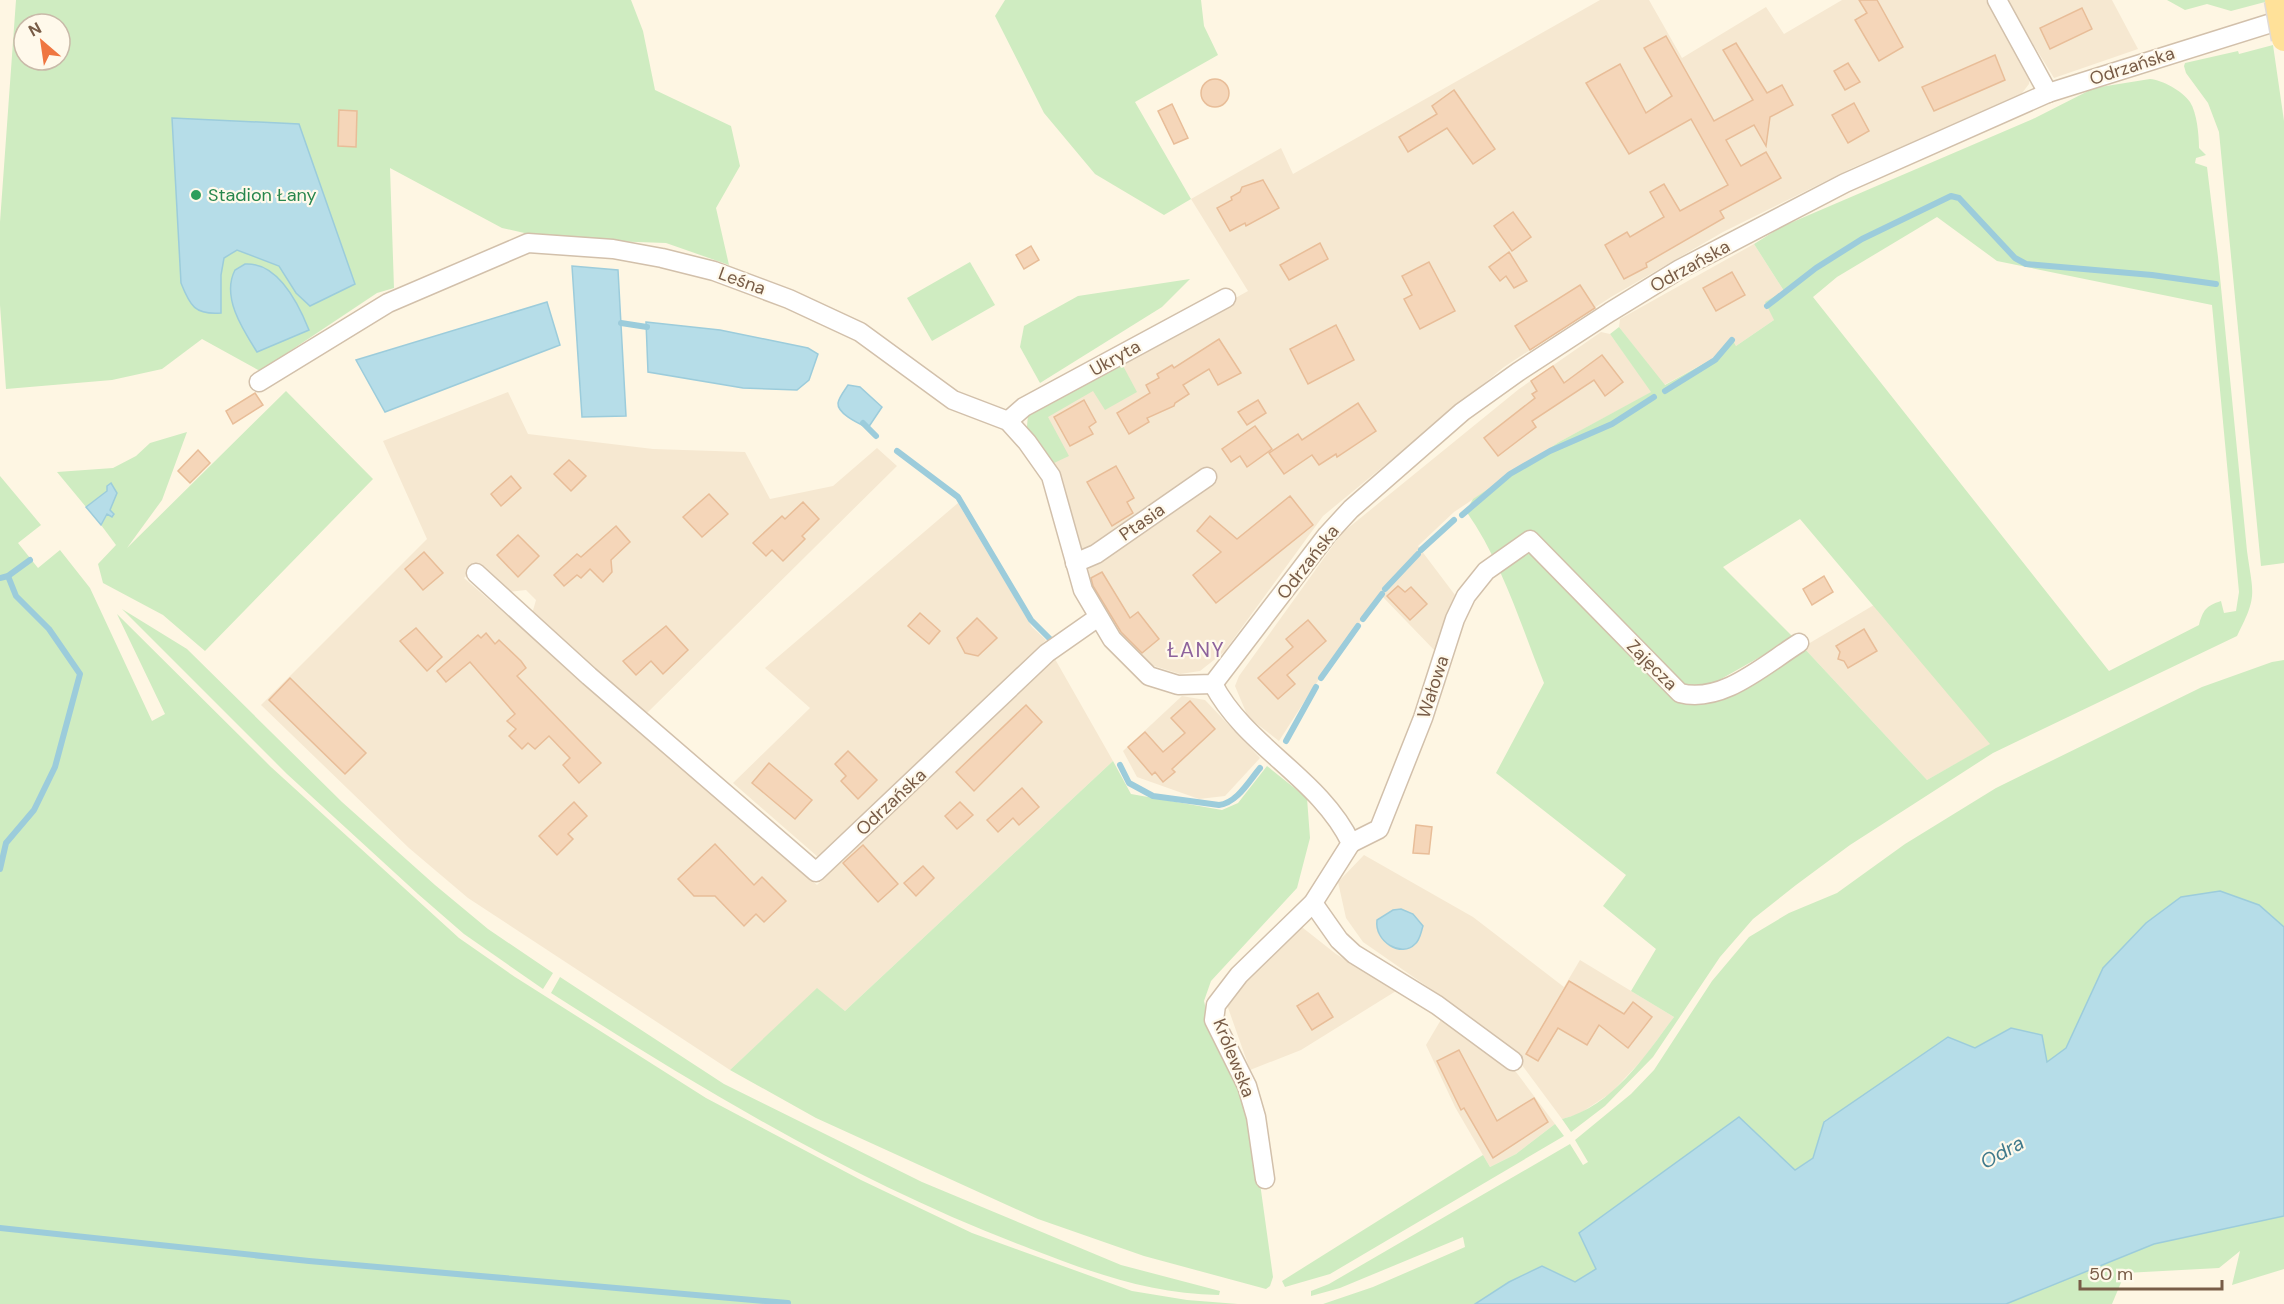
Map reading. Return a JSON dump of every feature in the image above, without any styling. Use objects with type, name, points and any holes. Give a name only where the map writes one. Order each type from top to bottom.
[{"type":"main road","points":[[2277,0],[2284,39]]},
{"type":"street","points":[[1996,0],[2048,93]]},
{"type":"street","name":"Odrzańska","points":[[1213,684],[1327,535],[1351,509],[1462,412],[1518,372],[1680,269],[1845,183],[2048,93],[2284,19]]},
{"type":"street","name":"Leśna","points":[[259,382],[388,303],[528,243],[613,249],[714,271],[789,298],[860,332],[953,400],[1008,422],[1027,442],[1051,476],[1083,590],[1097,618]]},
{"type":"street","name":"Ukryta","points":[[1008,422],[1024,407],[1226,298]]},
{"type":"street","name":"Ptasia","points":[[1075,563],[1096,554],[1207,477]]},
{"type":"street","name":"Zajęcza","points":[[1530,540],[1680,693],[1694,697],[1713,695],[1799,643]]},
{"type":"street","name":"Wałowa","points":[[1351,843],[1379,829],[1419,729],[1455,619],[1466,596],[1486,572],[1530,540]]},
{"type":"street","name":"Odrzańska","points":[[476,573],[589,676],[816,872],[1047,653],[1097,618]]},
{"type":"street","points":[[1097,618],[1118,647],[1149,676],[1178,685],[1213,684],[1222,701],[1239,721],[1326,803],[1351,843]]},
{"type":"street","name":"Królewska","points":[[1265,1179],[1256,1117],[1247,1086],[1214,1020],[1216,1005],[1239,975],[1313,903],[1351,843]]},
{"type":"street","points":[[1313,903],[1333,934],[1354,954],[1437,1005],[1514,1061]]},
{"type":"shaded area","points":[[1600,0],[1649,0],[1682,58],[1766,7],[1784,34],[1842,0],[1986,0],[2030,74],[2029,84],[2019,97],[1852,168],[1723,232],[1611,297],[1504,367],[1323,516],[1224,652],[1200,671],[1180,674],[1138,661],[1115,631],[1084,581],[1067,497],[1054,463],[1027,427],[1028,416],[1034,410],[1248,291],[1191,199],[1281,148],[1293,174]]},
{"type":"shaded area","points":[[2006,0],[2112,0],[2138,49],[2054,78]]},
{"type":"shaded area","points":[[1754,244],[1784,291],[1774,320],[1736,346],[1731,337],[1714,358],[1664,385],[1619,327],[1620,319]]},
{"type":"shaded area","points":[[1601,332],[1610,334],[1652,392],[1559,442],[1454,512],[1418,546],[1455,595],[1437,653],[1380,594],[1313,688],[1279,741],[1248,717],[1235,686],[1239,676],[1342,533],[1519,389]]},
{"type":"shaded area","points":[[508,392],[528,434],[653,449],[745,452],[770,499],[833,486],[877,448],[897,466],[647,713],[532,614],[536,600],[526,590],[508,592],[478,564],[464,578],[817,885],[1002,706],[1055,659],[1113,761],[845,1011],[817,989],[730,1070],[468,898],[409,848],[261,705],[427,539],[383,441]]},
{"type":"shaded area","points":[[958,503],[1032,627],[1046,640],[818,857],[733,783],[810,708],[765,668]]},
{"type":"shaded area","points":[[1874,605],[1991,744],[1927,780],[1803,647]]},
{"type":"shaded area","points":[[1182,696],[1205,700],[1260,758],[1225,796],[1199,799],[1137,777],[1123,751]]},
{"type":"shaded area","points":[[1364,855],[1473,917],[1564,987],[1580,960],[1674,1017],[1643,1059],[1611,1093],[1579,1114],[1562,1119],[1513,1053],[1448,1001],[1363,942],[1346,918],[1338,882]]},
{"type":"shaded area","points":[[1298,924],[1336,954],[1396,991],[1301,1050],[1250,1070],[1226,1002]]},
{"type":"shaded area","points":[[1442,1018],[1510,1064],[1555,1124],[1516,1154],[1490,1167],[1455,1107],[1426,1045]]},
{"type":"green space","name":"Stadion Łany","points":[[16,0],[631,0],[643,31],[655,90],[731,126],[740,166],[716,208],[729,265],[666,243],[551,239],[502,228],[390,168],[394,288],[377,293],[260,371],[202,339],[162,369],[112,380],[6,389],[0,305],[0,222],[12,56],[12,72],[72,72],[72,12],[15,12]]},
{"type":"green space","points":[[1005,0],[1201,0],[1204,26],[1218,55],[1135,102],[1191,199],[1164,215],[1095,174],[1044,113],[995,16]]},
{"type":"green space","points":[[2167,0],[2265,0],[2265,2],[2231,11],[2207,4],[2185,10]]},
{"type":"green space","points":[[2273,45],[2284,121],[2284,563],[2261,566],[2219,132],[2208,103],[2186,73],[2184,66],[2185,63],[2238,51],[2239,54]]},
{"type":"green space","points":[[2150,79],[2172,87],[2190,102],[2197,124],[2199,148],[2206,155],[2196,158],[2195,163],[2207,167],[2252,586],[2251,603],[2237,636],[1993,753],[1850,845],[1796,885],[1753,919],[1720,957],[1653,1057],[1605,1106],[1571,1132],[1562,1119],[1580,1113],[1612,1092],[1639,1063],[1674,1017],[1631,991],[1656,949],[1603,906],[1626,875],[1496,773],[1544,683],[1500,573],[1490,551],[1466,511],[1473,499],[1559,442],[1651,392],[1610,334],[1619,327],[1665,385],[1714,358],[1731,337],[1736,346],[1774,320],[1765,302],[1784,291],[1754,244],[1781,227],[2035,118],[2094,88]],"holes":[[[1937,217],[1997,261],[2212,305],[2239,592],[2236,611],[2224,613],[2221,601],[2212,605],[2204,612],[2199,625],[2109,671],[1813,297],[1837,277]],[[1800,519],[1990,744],[1927,780],[1803,647],[1686,701],[1683,687],[1705,688],[1794,638],[1723,567]]]},
{"type":"green space","points":[[970,262],[995,305],[932,341],[907,298]]},
{"type":"green space","points":[[1190,279],[1162,307],[1040,383],[1020,347],[1024,326],[1078,296]]},
{"type":"green space","points":[[1121,362],[1137,392],[1105,410],[1093,391],[1048,417],[1069,456],[1054,463],[1027,427],[1028,416]]},
{"type":"green space","points":[[286,391],[373,479],[205,651],[163,615],[103,583],[98,564],[116,545],[101,525],[110,510],[107,491],[86,507],[57,472],[113,468],[136,456],[150,443],[187,432],[162,500],[127,548]]},
{"type":"green space","points":[[0,476],[41,525],[18,543],[38,568],[60,550],[90,588],[152,721],[165,714],[117,614],[271,767],[459,938],[515,977],[706,1098],[861,1180],[972,1233],[1132,1291],[1187,1300],[1238,1304],[0,1304]]},
{"type":"green space","points":[[122,609],[187,649],[342,802],[435,885],[488,929],[553,973],[543,989],[464,934],[418,894],[287,774]]},
{"type":"green space","points":[[2284,660],[2284,927],[2259,905],[2103,968],[2066,1049],[2047,1063],[2042,1035],[2011,1028],[1975,1048],[1863,1096],[1824,1121],[1813,1158],[1795,1170],[1739,1118],[1579,1233],[1596,1269],[1575,1282],[1542,1266],[1509,1282],[1475,1304],[1323,1304],[1373,1287],[1465,1247],[1463,1237],[1340,1288],[1311,1296],[1311,1291],[1329,1284],[1570,1144],[1583,1165],[1588,1162],[1575,1140],[1631,1094],[1654,1070],[1712,981],[1749,937],[1789,913],[1837,893],[1905,844],[1996,788],[2202,687],[2272,662]]},
{"type":"green space","points":[[1113,761],[1131,794],[1222,810],[1238,803],[1267,766],[1307,798],[1310,838],[1297,888],[1211,981],[1204,1001],[1208,1018],[1242,1089],[1259,1176],[1273,1277],[1270,1286],[1266,1289],[1144,1256],[1038,1219],[816,1118],[730,1070],[817,988],[845,1011]]},
{"type":"green space","points":[[560,977],[724,1084],[922,1182],[1121,1265],[1220,1291],[1219,1295],[1170,1291],[1100,1274],[968,1224],[905,1196],[784,1134],[609,1030],[551,993]]},
{"type":"green space","points":[[1555,1124],[1564,1136],[1330,1274],[1285,1287],[1282,1281],[1483,1155],[1490,1167],[1516,1154]]},
{"type":"green space","points":[[2284,1216],[2284,1269],[2232,1285],[2240,1251],[2219,1268],[2125,1273],[2112,1304],[2006,1304],[2154,1244]]},
{"type":"water","points":[[172,118],[299,124],[355,284],[310,306],[296,293],[279,266],[237,250],[224,258],[221,275],[221,313],[205,312],[195,307],[187,298],[181,283]]},
{"type":"water","points":[[245,264],[257,265],[277,277],[293,298],[309,330],[257,352],[240,324],[232,302],[231,280],[235,270]]},
{"type":"water","points":[[572,266],[618,270],[626,416],[582,417]]},
{"type":"water","points":[[547,302],[560,345],[385,412],[356,360]]},
{"type":"water","points":[[646,322],[720,330],[808,348],[818,354],[809,380],[797,390],[743,388],[648,372]]},
{"type":"water","points":[[848,385],[860,387],[882,407],[868,428],[850,418],[839,407],[840,398]]},
{"type":"water","points":[[111,483],[117,493],[110,510],[114,514],[112,517],[107,514],[101,525],[86,507],[107,491],[107,486]]},
{"type":"water","name":"Odra","points":[[2220,891],[2259,905],[2284,927],[2284,1216],[2154,1244],[2006,1304],[1475,1304],[1509,1282],[1542,1266],[1575,1282],[1596,1269],[1579,1233],[1739,1117],[1795,1170],[1813,1158],[1824,1122],[1948,1037],[1975,1048],[2011,1028],[2042,1035],[2047,1062],[2066,1048],[2103,968],[2146,923],[2181,897]]},
{"type":"water","points":[[1401,909],[1413,914],[1423,926],[1417,942],[1410,948],[1403,949],[1390,946],[1384,941],[1377,928],[1377,920],[1393,910]]},
{"type":"building","points":[[1859,0],[1877,0],[1903,47],[1879,61],[1855,20],[1867,13]]},
{"type":"building","points":[[2082,8],[2092,29],[2050,49],[2040,28]]},
{"type":"building","points":[[1666,36],[1714,121],[1753,100],[1723,50],[1736,43],[1767,93],[1782,85],[1793,105],[1770,117],[1766,146],[1754,125],[1726,140],[1741,166],[1766,152],[1781,178],[1720,211],[1724,218],[1646,263],[1647,267],[1624,279],[1605,245],[1627,232],[1630,237],[1664,217],[1650,192],[1664,184],[1680,211],[1728,185],[1691,119],[1629,154],[1586,83],[1620,64],[1646,113],[1672,96],[1644,48]]},
{"type":"building","points":[[1995,55],[2005,80],[1934,111],[1922,87]]},
{"type":"building","points":[[1848,63],[1860,82],[1845,90],[1834,71]]},
{"type":"building","points":[[1215,79],[1225,83],[1229,93],[1225,103],[1215,107],[1205,103],[1201,93],[1205,83]]},
{"type":"building","points":[[1454,90],[1495,149],[1473,164],[1447,128],[1408,152],[1399,137],[1437,114],[1432,106]]},
{"type":"building","points":[[1854,103],[1869,131],[1848,143],[1832,115]]},
{"type":"building","points":[[1172,104],[1188,138],[1174,144],[1158,111]]},
{"type":"building","points":[[339,110],[357,111],[356,147],[338,146]]},
{"type":"building","points":[[1263,180],[1279,208],[1246,226],[1245,223],[1230,231],[1217,208],[1232,200],[1231,197],[1240,192],[1242,187]]},
{"type":"building","points":[[1513,212],[1531,237],[1512,251],[1494,226]]},
{"type":"building","points":[[1320,243],[1328,259],[1289,280],[1280,265]]},
{"type":"building","points":[[1031,246],[1039,260],[1024,269],[1016,255]]},
{"type":"building","points":[[1509,252],[1527,281],[1514,288],[1506,276],[1500,281],[1489,267]]},
{"type":"building","points":[[1429,262],[1455,311],[1420,329],[1404,299],[1412,295],[1402,276]]},
{"type":"building","points":[[1732,272],[1745,295],[1716,311],[1703,288]]},
{"type":"building","points":[[1580,285],[1595,308],[1530,350],[1515,326]]},
{"type":"building","points":[[1336,325],[1354,360],[1308,384],[1290,349]]},
{"type":"building","points":[[1219,339],[1241,373],[1218,385],[1209,369],[1183,385],[1189,394],[1174,406],[1147,418],[1149,422],[1129,434],[1117,413],[1150,393],[1146,385],[1159,378],[1157,374],[1172,365],[1174,368]]},
{"type":"building","points":[[1602,355],[1623,382],[1605,396],[1594,380],[1532,421],[1536,427],[1498,456],[1484,438],[1535,398],[1532,394],[1537,391],[1531,381],[1553,366],[1564,383]]},
{"type":"building","points":[[255,393],[263,405],[233,424],[226,411]]},
{"type":"building","points":[[1084,400],[1096,422],[1089,427],[1093,434],[1070,446],[1054,417]]},
{"type":"building","points":[[1258,400],[1266,413],[1247,425],[1238,412]]},
{"type":"building","points":[[1358,403],[1376,431],[1337,457],[1336,454],[1319,465],[1312,455],[1284,474],[1269,453],[1298,434],[1302,440]]},
{"type":"building","points":[[1255,426],[1272,449],[1247,467],[1240,456],[1231,462],[1222,449]]},
{"type":"building","points":[[198,450],[210,463],[190,483],[178,471]]},
{"type":"building","points":[[569,460],[586,476],[571,491],[554,474]]},
{"type":"building","points":[[1116,466],[1134,498],[1127,502],[1133,513],[1112,526],[1087,482]]},
{"type":"building","points":[[511,476],[521,488],[501,506],[491,494]]},
{"type":"building","points":[[709,494],[728,514],[702,537],[683,517]]},
{"type":"building","points":[[1290,496],[1313,525],[1216,603],[1193,575],[1221,552],[1197,531],[1210,516],[1237,539]]},
{"type":"building","points":[[803,502],[819,519],[802,536],[805,539],[783,561],[772,550],[766,556],[753,543],[782,516],[785,519]]},
{"type":"building","points":[[616,526],[630,542],[611,560],[612,572],[603,582],[590,569],[581,578],[577,575],[564,586],[554,575],[577,554],[581,557]]},
{"type":"building","points":[[518,535],[539,556],[518,577],[497,555]]},
{"type":"building","points":[[424,552],[443,573],[423,590],[405,569]]},
{"type":"building","points":[[1102,572],[1130,618],[1138,612],[1159,639],[1142,653],[1121,632],[1093,586],[1091,578]]},
{"type":"building","points":[[1824,576],[1833,592],[1812,605],[1803,589]]},
{"type":"building","points":[[1398,586],[1405,592],[1411,587],[1427,604],[1410,620],[1387,596]]},
{"type":"building","points":[[920,613],[940,631],[929,644],[908,626]]},
{"type":"building","points":[[977,618],[997,638],[978,656],[965,653],[957,638]]},
{"type":"building","points":[[1308,620],[1326,641],[1287,675],[1295,684],[1278,699],[1258,678],[1293,647],[1286,639]]},
{"type":"building","points":[[666,626],[688,650],[663,674],[651,661],[636,675],[623,661]]},
{"type":"building","points":[[416,628],[442,657],[427,671],[400,641]]},
{"type":"building","points":[[1864,629],[1877,651],[1848,668],[1844,661],[1838,659],[1840,652],[1836,646]]},
{"type":"building","points":[[486,633],[495,644],[499,640],[521,661],[526,668],[517,676],[601,763],[579,783],[563,765],[570,758],[549,736],[535,749],[528,743],[522,749],[509,736],[516,729],[507,721],[515,714],[470,662],[446,682],[437,671],[478,635],[481,638]]},
{"type":"building","points":[[290,678],[366,753],[345,774],[269,700]]},
{"type":"building","points":[[1190,701],[1215,729],[1172,769],[1175,772],[1163,782],[1155,772],[1152,775],[1128,747],[1145,732],[1163,752],[1185,733],[1171,718]]},
{"type":"building","points":[[1026,705],[1042,722],[974,791],[956,772]]},
{"type":"building","points":[[848,751],[877,780],[858,799],[841,781],[846,776],[835,764]]},
{"type":"building","points":[[769,763],[812,800],[795,819],[752,783]]},
{"type":"building","points":[[1022,788],[1039,807],[1019,825],[1013,818],[998,832],[987,820]]},
{"type":"building","points":[[574,802],[587,816],[568,834],[573,839],[557,855],[539,836]]},
{"type":"building","points":[[960,802],[973,815],[957,829],[945,816]]},
{"type":"building","points":[[1416,825],[1432,827],[1429,854],[1413,853]]},
{"type":"building","points":[[715,844],[754,885],[762,877],[786,901],[764,922],[756,914],[744,926],[715,896],[694,896],[678,879]]},
{"type":"building","points":[[863,845],[898,884],[878,902],[843,863]]},
{"type":"building","points":[[923,866],[934,878],[916,896],[904,883]]},
{"type":"building","points":[[1569,981],[1624,1014],[1633,1002],[1652,1017],[1628,1048],[1599,1025],[1587,1045],[1558,1028],[1538,1061],[1526,1054]]},
{"type":"building","points":[[1318,993],[1333,1017],[1312,1030],[1297,1006]]},
{"type":"building","points":[[1459,1050],[1497,1121],[1534,1098],[1548,1122],[1493,1158],[1464,1108],[1461,1110],[1437,1061]]},
{"type":"waterway","points":[[1767,306],[1816,268],[1862,239],[1951,196],[1959,198],[2015,258],[2026,264],[2152,275],[2216,284]]},
{"type":"waterway","points":[[621,323],[647,327]]},
{"type":"waterway","points":[[1665,391],[1715,360],[1732,340]]},
{"type":"waterway","points":[[1462,515],[1510,474],[1550,451],[1612,424],[1654,397]]},
{"type":"waterway","points":[[863,423],[876,436]]},
{"type":"waterway","points":[[897,451],[958,497],[1031,620],[1051,640]]},
{"type":"waterway","points":[[1421,550],[1454,520]]},
{"type":"waterway","points":[[1385,589],[1418,554]]},
{"type":"waterway","points":[[0,578],[8,576],[30,560]]},
{"type":"waterway","points":[[0,869],[6,843],[34,810],[55,767],[80,674],[49,629],[16,596],[8,576]]},
{"type":"waterway","points":[[1363,619],[1382,594]]},
{"type":"waterway","points":[[1321,678],[1358,626]]},
{"type":"waterway","points":[[1286,741],[1316,687]]},
{"type":"waterway","points":[[1120,765],[1129,783],[1153,796],[1219,805],[1237,796],[1260,768]]},
{"type":"waterway","points":[[0,1228],[309,1261],[788,1303]]},
{"type":"place","name":"Stadion Łany","points":[[196,195]]},
{"type":"district","name":"ŁANY","points":[[1196,650]]}]
